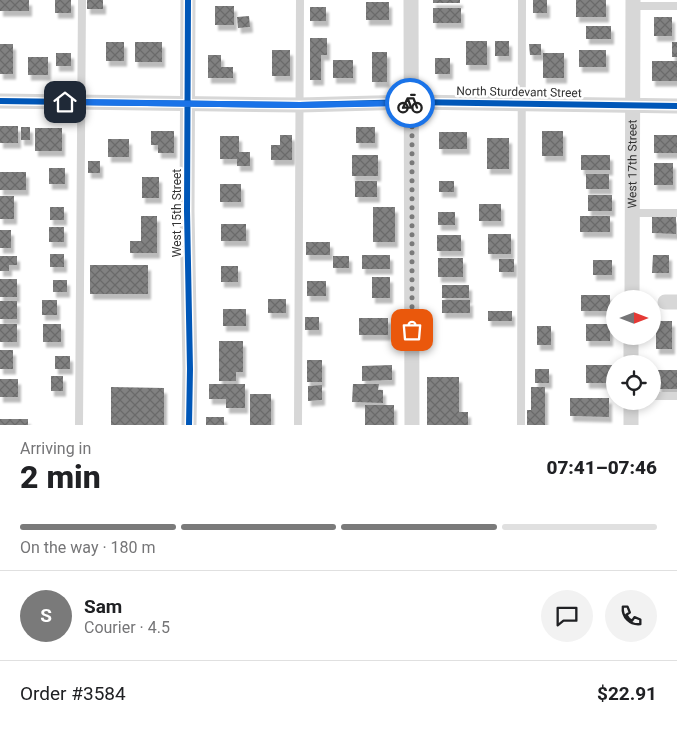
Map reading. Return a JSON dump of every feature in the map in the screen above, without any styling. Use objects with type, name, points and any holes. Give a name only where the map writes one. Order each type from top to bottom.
[{"type":"street","name":"West 15th Street","points":[[188,0],[187,211],[190,425]]},
{"type":"street","points":[[411,0],[412,425]]},
{"type":"street","name":"West 17th Street","points":[[632,290],[633,3]]},
{"type":"street","name":"North Sturdevant Street","points":[[0,101],[300,105],[412,102],[677,106]]},
{"type":"street","points":[[631,410],[631,425]]},
{"type":"lane","points":[[79,425],[82,0]]},
{"type":"lane","points":[[298,425],[300,0]]},
{"type":"lane","points":[[521,425],[522,0]]},
{"type":"lane","points":[[633,3],[677,6]]},
{"type":"lane","points":[[632,213],[677,213]]},
{"type":"lane","points":[[661,396],[677,396]]},
{"type":"building","points":[[0,0],[29,0],[29,11],[0,11]]},
{"type":"building","points":[[55,0],[71,0],[71,13],[55,13]]},
{"type":"building","points":[[87,0],[103,0],[103,9],[87,9]]},
{"type":"building","points":[[433,0],[460,0],[460,3],[433,3]]},
{"type":"building","points":[[533,0],[547,0],[547,13],[533,13]]},
{"type":"building","points":[[576,0],[606,0],[606,17],[576,17]]},
{"type":"building","points":[[366,2],[389,2],[389,20],[366,20]]},
{"type":"building","points":[[215,6],[234,6],[234,25],[215,25]]},
{"type":"building","points":[[310,7],[326,7],[326,21],[310,21]]},
{"type":"building","points":[[433,8],[461,8],[461,23],[433,23]]},
{"type":"building","points":[[249,16],[250,27],[238,28],[237,17]]},
{"type":"building","points":[[654,17],[672,17],[672,36],[654,36]]},
{"type":"building","points":[[586,26],[611,26],[611,39],[586,39]]},
{"type":"building","points":[[310,38],[327,38],[327,55],[321,55],[321,80],[310,80]]},
{"type":"building","points":[[466,41],[487,41],[487,65],[466,65]]},
{"type":"building","points":[[495,41],[509,41],[509,56],[495,56]]},
{"type":"building","points":[[106,42],[124,42],[124,61],[106,61]]},
{"type":"building","points":[[135,42],[162,42],[162,62],[135,62]]},
{"type":"building","points":[[672,42],[677,42],[677,57],[672,57]]},
{"type":"building","points":[[0,44],[13,44],[13,74],[0,74]]},
{"type":"building","points":[[529,44],[541,44],[541,55],[530,55]]},
{"type":"building","points":[[272,50],[290,50],[290,76],[272,76]]},
{"type":"building","points":[[579,50],[606,50],[606,67],[579,67]]},
{"type":"building","points":[[372,52],[387,52],[387,82],[372,82]]},
{"type":"building","points":[[56,53],[71,53],[71,66],[56,66]]},
{"type":"building","points":[[543,53],[564,53],[564,78],[543,78]]},
{"type":"building","points":[[208,55],[221,55],[221,67],[233,67],[233,78],[208,78]]},
{"type":"building","points":[[28,57],[48,57],[48,75],[28,75]]},
{"type":"building","points":[[435,58],[450,58],[450,74],[435,74]]},
{"type":"building","points":[[333,60],[353,60],[353,78],[333,78]]},
{"type":"building","points":[[652,61],[677,61],[677,81],[652,81]]},
{"type":"building","points":[[0,126],[18,126],[18,143],[0,143]]},
{"type":"building","points":[[21,127],[30,127],[30,140],[21,140]]},
{"type":"building","points":[[356,127],[375,127],[375,143],[356,143]]},
{"type":"building","points":[[35,128],[62,128],[62,151],[35,151]]},
{"type":"building","points":[[151,131],[174,131],[174,153],[158,153],[158,145],[151,145]]},
{"type":"building","points":[[542,131],[563,131],[563,156],[542,156]]},
{"type":"building","points":[[439,132],[467,132],[467,149],[439,149]]},
{"type":"building","points":[[280,135],[292,135],[292,160],[271,160],[271,145],[280,145]]},
{"type":"building","points":[[654,135],[677,135],[677,153],[654,153]]},
{"type":"building","points":[[220,136],[239,136],[239,152],[250,152],[250,166],[237,166],[237,159],[220,159]]},
{"type":"building","points":[[487,138],[509,138],[509,169],[487,169]]},
{"type":"building","points":[[108,139],[129,139],[129,157],[108,157]]},
{"type":"building","points":[[352,155],[378,155],[378,176],[352,176]]},
{"type":"building","points":[[581,155],[610,155],[610,170],[581,170]]},
{"type":"building","points":[[88,161],[100,161],[100,173],[88,173]]},
{"type":"building","points":[[654,163],[673,163],[673,185],[654,185]]},
{"type":"building","points":[[49,168],[65,168],[65,184],[49,184]]},
{"type":"building","points":[[0,172],[26,172],[26,190],[0,190]]},
{"type":"building","points":[[586,174],[609,174],[609,189],[586,189]]},
{"type":"building","points":[[142,177],[159,177],[159,198],[142,198]]},
{"type":"building","points":[[355,181],[377,181],[377,197],[355,197]]},
{"type":"building","points":[[439,181],[454,181],[454,192],[439,192]]},
{"type":"building","points":[[220,184],[241,184],[241,202],[220,202]]},
{"type":"building","points":[[588,195],[612,195],[612,211],[588,211]]},
{"type":"building","points":[[0,196],[14,196],[14,219],[0,219]]},
{"type":"building","points":[[479,204],[501,204],[501,221],[479,221]]},
{"type":"building","points":[[50,207],[64,207],[64,220],[50,220]]},
{"type":"building","points":[[373,207],[395,207],[395,242],[373,242]]},
{"type":"building","points":[[438,212],[455,212],[455,225],[438,225]]},
{"type":"building","points":[[141,216],[157,216],[157,253],[130,253],[130,241],[141,241]]},
{"type":"building","points":[[580,216],[610,216],[610,232],[580,232]]},
{"type":"building","points":[[652,217],[676,217],[676,234],[652,233]]},
{"type":"building","points":[[221,224],[246,224],[246,241],[221,241]]},
{"type":"building","points":[[49,227],[64,227],[64,242],[49,242]]},
{"type":"building","points":[[0,230],[11,230],[11,248],[0,248]]},
{"type":"building","points":[[488,234],[511,234],[511,254],[488,254]]},
{"type":"building","points":[[437,235],[461,235],[461,251],[437,251]]},
{"type":"building","points":[[306,242],[330,242],[330,255],[306,255]]},
{"type":"building","points":[[50,254],[64,254],[64,267],[50,267]]},
{"type":"building","points":[[362,255],[390,255],[390,269],[362,269]]},
{"type":"building","points":[[653,255],[669,255],[669,273],[652,273]]},
{"type":"building","points":[[0,256],[17,256],[17,265],[9,265],[9,271],[0,271]]},
{"type":"building","points":[[333,256],[349,256],[349,268],[333,268]]},
{"type":"building","points":[[438,258],[463,258],[463,277],[438,277]]},
{"type":"building","points":[[499,259],[514,259],[514,272],[499,272]]},
{"type":"building","points":[[593,260],[612,260],[612,275],[593,275]]},
{"type":"building","points":[[90,265],[148,265],[148,294],[90,294]]},
{"type":"building","points":[[221,266],[238,266],[238,282],[221,282]]},
{"type":"building","points":[[372,277],[390,277],[390,298],[372,298]]},
{"type":"building","points":[[0,279],[17,279],[17,297],[0,297]]},
{"type":"building","points":[[53,280],[67,280],[67,292],[53,292]]},
{"type":"building","points":[[307,281],[326,281],[326,296],[307,296]]},
{"type":"building","points":[[442,285],[469,285],[469,298],[442,298]]},
{"type":"building","points":[[581,295],[606,295],[606,311],[581,311]]},
{"type":"building","points":[[268,299],[286,299],[286,313],[268,313]]},
{"type":"building","points":[[42,300],[57,300],[57,315],[42,315]]},
{"type":"building","points":[[442,300],[470,300],[470,313],[442,313]]},
{"type":"building","points":[[0,301],[17,301],[17,319],[0,319]]},
{"type":"building","points":[[223,309],[246,309],[246,326],[223,326]]},
{"type":"building","points":[[488,311],[512,311],[512,321],[488,321]]},
{"type":"building","points":[[305,317],[319,317],[319,330],[305,330]]},
{"type":"building","points":[[359,318],[388,318],[388,335],[359,335]]},
{"type":"building","points":[[661,321],[672,321],[672,349],[656,349],[656,345],[661,345]]},
{"type":"building","points":[[0,324],[17,324],[17,342],[0,342]]},
{"type":"building","points":[[43,324],[61,324],[61,342],[43,342]]},
{"type":"building","points":[[586,324],[606,324],[606,341],[586,341]]},
{"type":"building","points":[[537,326],[551,326],[551,345],[537,345]]},
{"type":"building","points":[[219,341],[243,341],[243,372],[236,372],[236,381],[219,381]]},
{"type":"building","points":[[0,350],[13,350],[13,369],[0,369]]},
{"type":"building","points":[[55,356],[70,356],[70,369],[55,369]]},
{"type":"building","points":[[307,360],[322,360],[322,382],[307,382]]},
{"type":"building","points":[[392,365],[392,380],[362,381],[362,366]]},
{"type":"building","points":[[586,365],[606,365],[606,383],[586,383]]},
{"type":"building","points":[[535,369],[549,369],[549,383],[535,383]]},
{"type":"building","points":[[661,370],[677,370],[677,389],[661,389]]},
{"type":"building","points":[[51,376],[63,376],[63,391],[51,391]]},
{"type":"building","points":[[427,377],[459,377],[459,412],[468,412],[468,425],[427,425]]},
{"type":"building","points":[[0,379],[18,379],[18,397],[0,397]]},
{"type":"building","points":[[209,384],[245,384],[245,408],[226,408],[226,399],[209,399]]},
{"type":"building","points":[[353,384],[379,384],[378,390],[383,390],[383,403],[352,402]]},
{"type":"building","points":[[322,385],[322,400],[308,401],[308,386]]},
{"type":"building","points":[[111,387],[164,388],[164,425],[111,425]]},
{"type":"building","points":[[531,387],[545,387],[545,425],[527,425],[527,410],[531,410]]},
{"type":"building","points":[[250,394],[271,394],[271,425],[250,425]]},
{"type":"building","points":[[570,398],[606,398],[606,410],[609,410],[609,417],[570,416]]},
{"type":"building","points":[[365,405],[394,405],[394,425],[365,425]]},
{"type":"building","points":[[206,417],[224,417],[224,425],[206,425]]},
{"type":"building","points":[[0,419],[28,419],[28,425],[0,425]]},
{"type":"cycle path","points":[[188,0],[189,425]]},
{"type":"cycle path","points":[[0,101],[300,105],[412,102],[677,106]]},
{"type":"way so far","points":[[410,103],[412,102],[412,330]]},
{"type":"route","points":[[65,102],[300,105],[410,103]]}]
